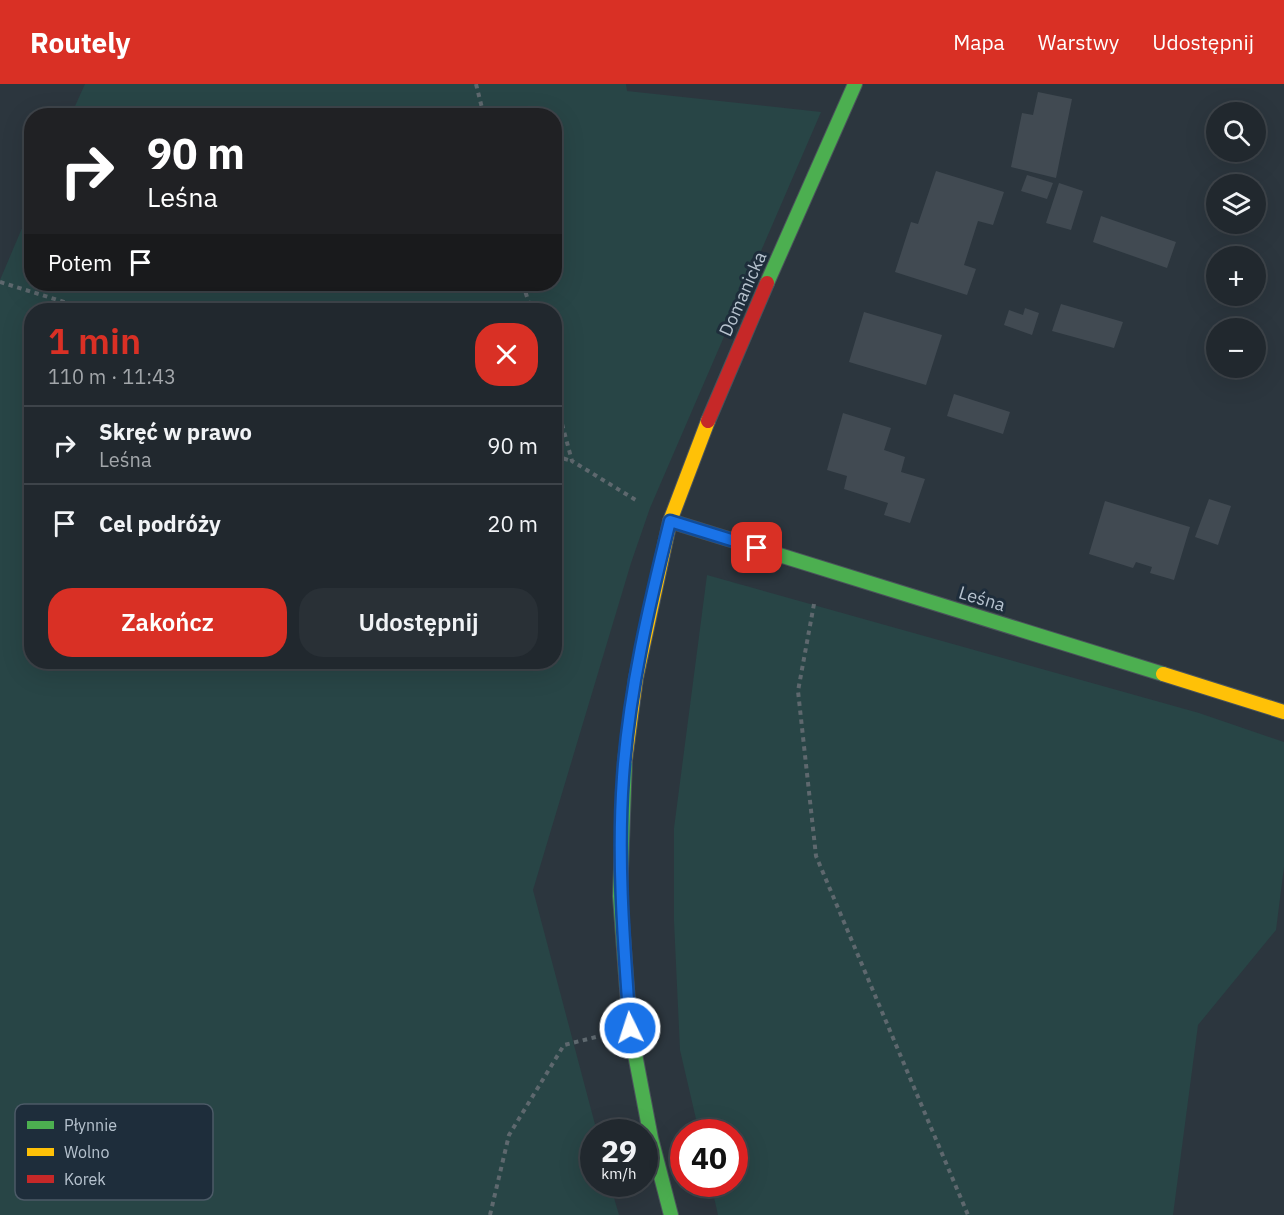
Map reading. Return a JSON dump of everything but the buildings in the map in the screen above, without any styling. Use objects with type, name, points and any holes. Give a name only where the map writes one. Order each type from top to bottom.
[{"type":"street","name":"Domanicka","points":[[671,1215],[651,1138],[630,1028],[620,896],[623,777],[636,678],[670,521],[715,402],[855,84]]},
{"type":"street","name":"Leśna","points":[[670,521],[1284,712]]},
{"type":"path","points":[[476,84],[482,108]]},
{"type":"path","points":[[0,282],[24,289]]},
{"type":"path","points":[[29,291],[68,303]]},
{"type":"path","points":[[562,424],[572,461]]},
{"type":"path","points":[[562,458],[572,461],[670,521]]},
{"type":"path","points":[[821,569],[798,691],[816,856],[968,1215]]},
{"type":"path","points":[[490,1215],[508,1135],[564,1044],[630,1028]]},
{"type":"green space","points":[[85,84],[626,84],[627,91],[821,112],[650,508],[631,563],[533,890],[594,1119],[580,1119],[580,1197],[614,1197],[619,1215],[0,1215],[0,280],[24,223],[24,291],[562,291],[562,108],[74,108]]},
{"type":"green space","points":[[707,575],[1199,713],[1284,742],[1284,867],[1276,930],[1198,1025],[1173,1215],[718,1215],[714,1197],[748,1197],[748,1119],[696,1119],[680,1050],[674,921],[674,828]]},
{"type":"traffic: fast","points":[[767,283],[855,84]]},
{"type":"traffic: fast","points":[[670,521],[1163,674]]},
{"type":"traffic: fast","points":[[625,760],[620,896],[630,1028],[651,1138],[671,1215]]},
{"type":"traffic: slow","points":[[625,760],[636,678],[670,521],[708,421]]},
{"type":"traffic: slow","points":[[1163,674],[1284,712]]},
{"type":"traffic: jam","points":[[708,421],[767,283]]},
{"type":"route","points":[[630,1028],[620,896],[623,777],[636,678],[656,577],[670,521],[757,548]]}]
